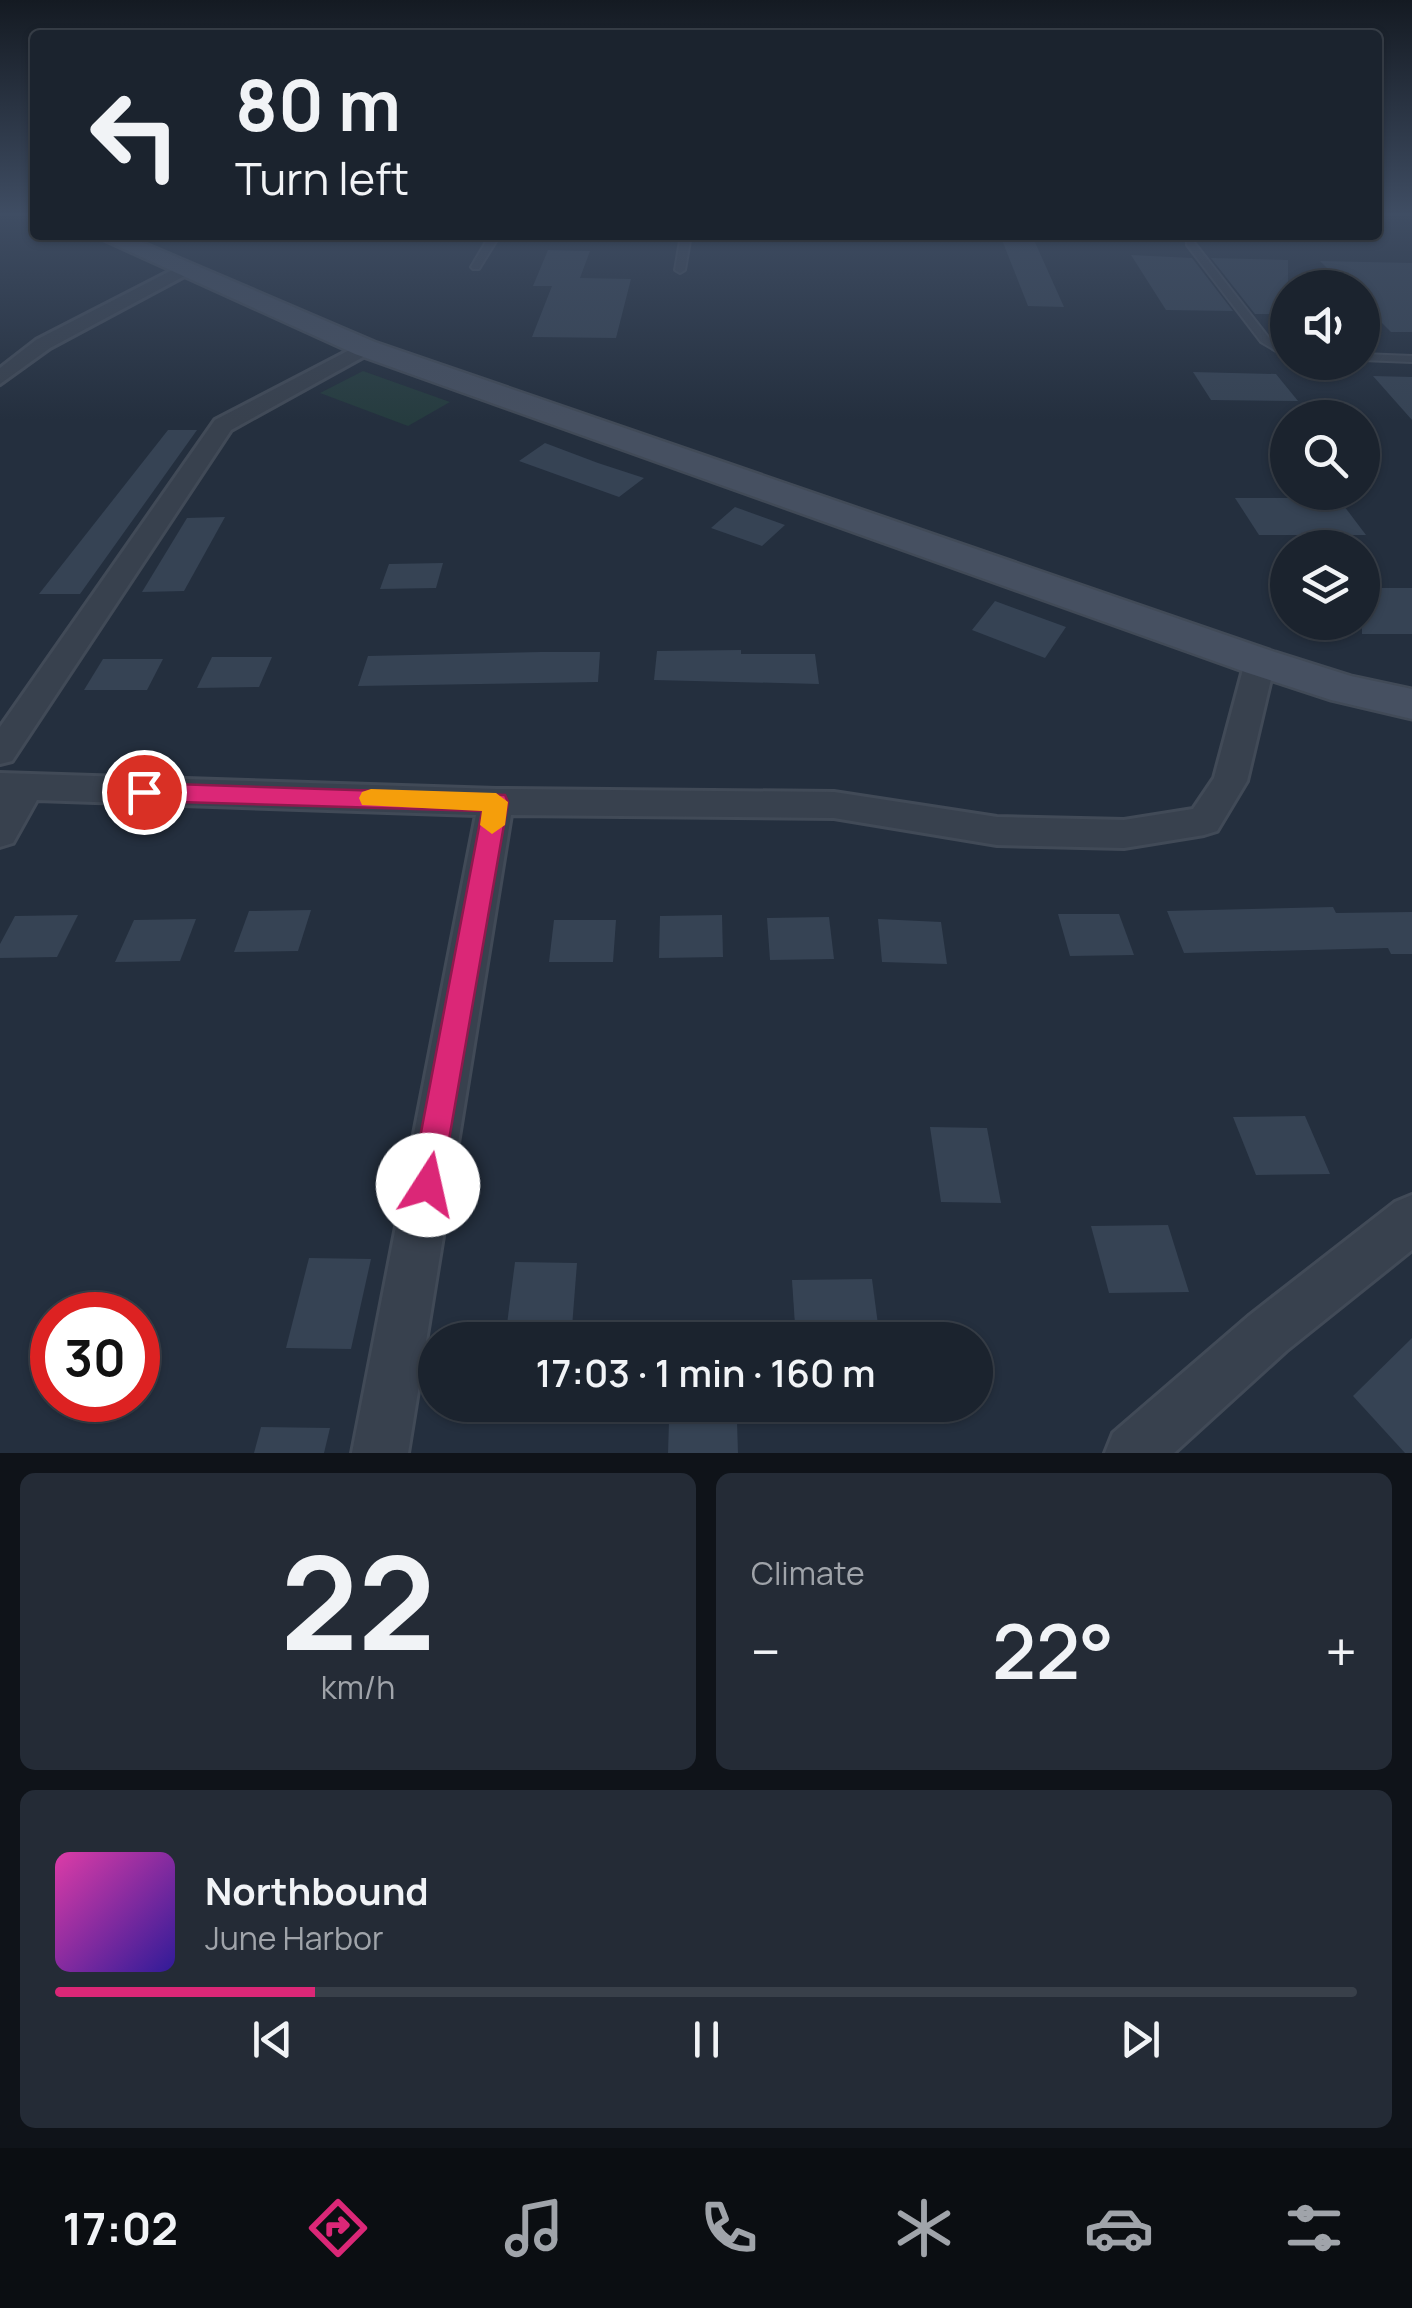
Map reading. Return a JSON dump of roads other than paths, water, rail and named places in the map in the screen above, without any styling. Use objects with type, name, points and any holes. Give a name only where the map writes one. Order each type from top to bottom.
[{"type":"street","points":[[0,378],[42,344],[158,284]]},
{"type":"street","points":[[216,284],[365,348],[1260,662],[1346,690],[1412,704]]},
{"type":"street","points":[[0,752],[223,425],[365,348]]},
{"type":"street","points":[[0,833],[13,787],[496,802],[834,805],[998,830],[1124,834],[1204,821],[1230,781],[1260,662]]},
{"type":"street","points":[[380,1453],[496,802]]},
{"type":"street","points":[[1133,1453],[1268,1334],[1412,1219]]},
{"type":"lane","points":[[1222,284],[1270,343]]},
{"type":"lane","points":[[1380,358],[1412,359]]}]
